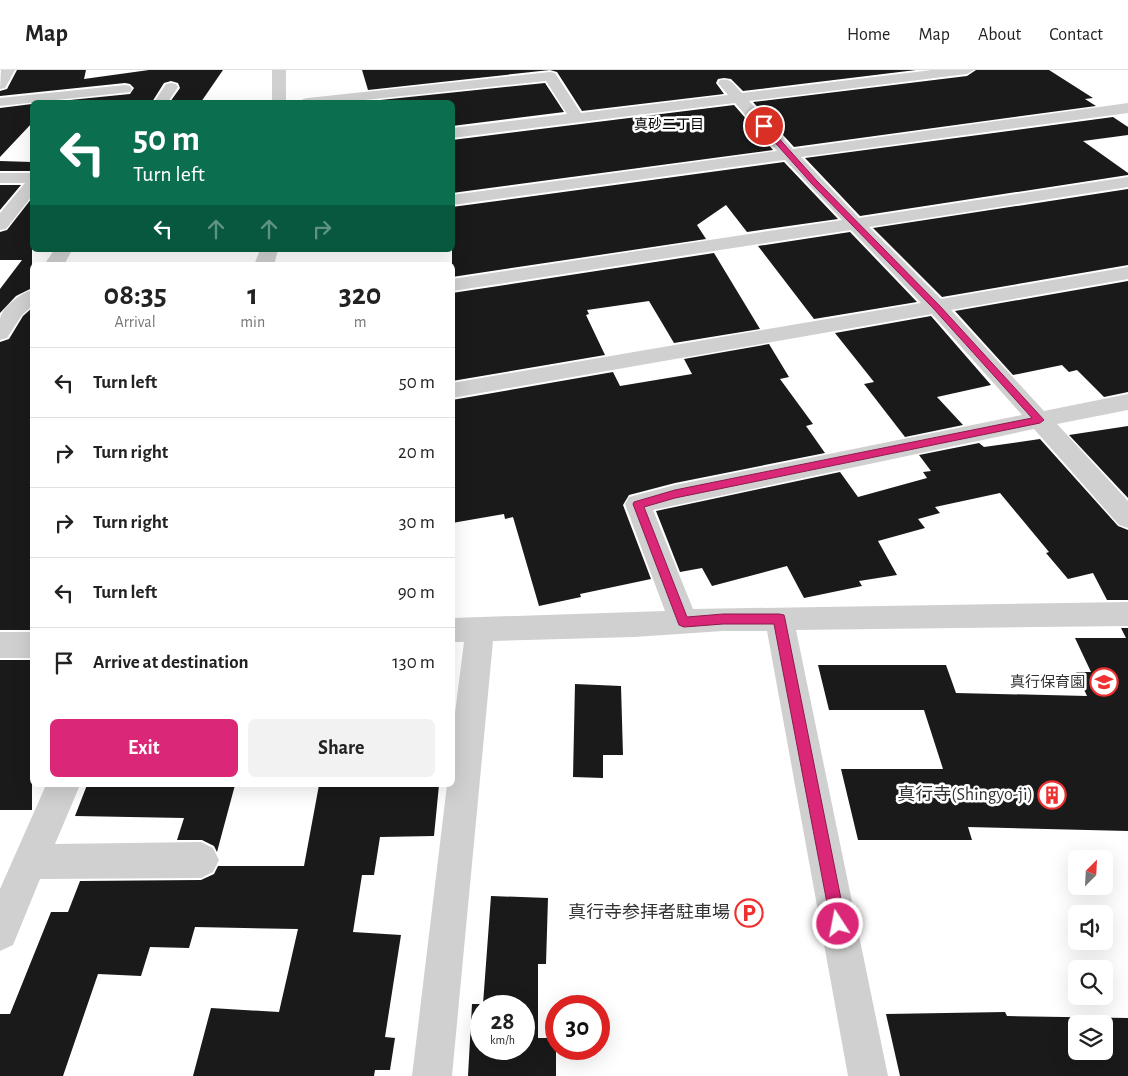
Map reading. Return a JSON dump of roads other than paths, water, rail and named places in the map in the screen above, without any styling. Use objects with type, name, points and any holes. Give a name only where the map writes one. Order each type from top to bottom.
[{"type":"street","points":[[0,85],[8,70]]},
{"type":"street","points":[[279,70],[279,100]]},
{"type":"street","points":[[455,134],[967,70]]},
{"type":"street","points":[[327,100],[550,76],[577,119]]},
{"type":"street","points":[[725,83],[884,256],[936,306],[1128,518]]},
{"type":"street","points":[[0,102],[96,84],[125,89]]},
{"type":"street","points":[[162,100],[171,87]]},
{"type":"street","points":[[455,200],[1128,108]]},
{"type":"street","points":[[0,178],[30,178]]},
{"type":"street","points":[[455,285],[1128,182]]},
{"type":"street","points":[[0,225],[30,188]]},
{"type":"street","points":[[455,390],[1128,273]]},
{"type":"street","points":[[0,296],[30,295]]},
{"type":"street","points":[[0,333],[14,311],[30,297]]},
{"type":"street","points":[[684,622],[638,504],[675,494],[1128,402]]},
{"type":"street","points":[[455,774],[466,629],[634,625],[723,619],[1128,614]]},
{"type":"street","points":[[779,619],[868,1076]]},
{"type":"street","points":[[0,645],[30,645]]},
{"type":"street","points":[[0,932],[62,787]]},
{"type":"street","points":[[432,1076],[454,787]]},
{"type":"street","points":[[29,862],[201,860]]},
{"type":"place","name":"真行保育園","points":[[1104,682]]},
{"type":"place","name":"真行寺(Shingyo-ji)","points":[[1052,795]]},
{"type":"place","name":"真行寺参拝者駐車場","points":[[749,913]]},
{"type":"district","name":"真砂二丁目","points":[[669,125]]}]
